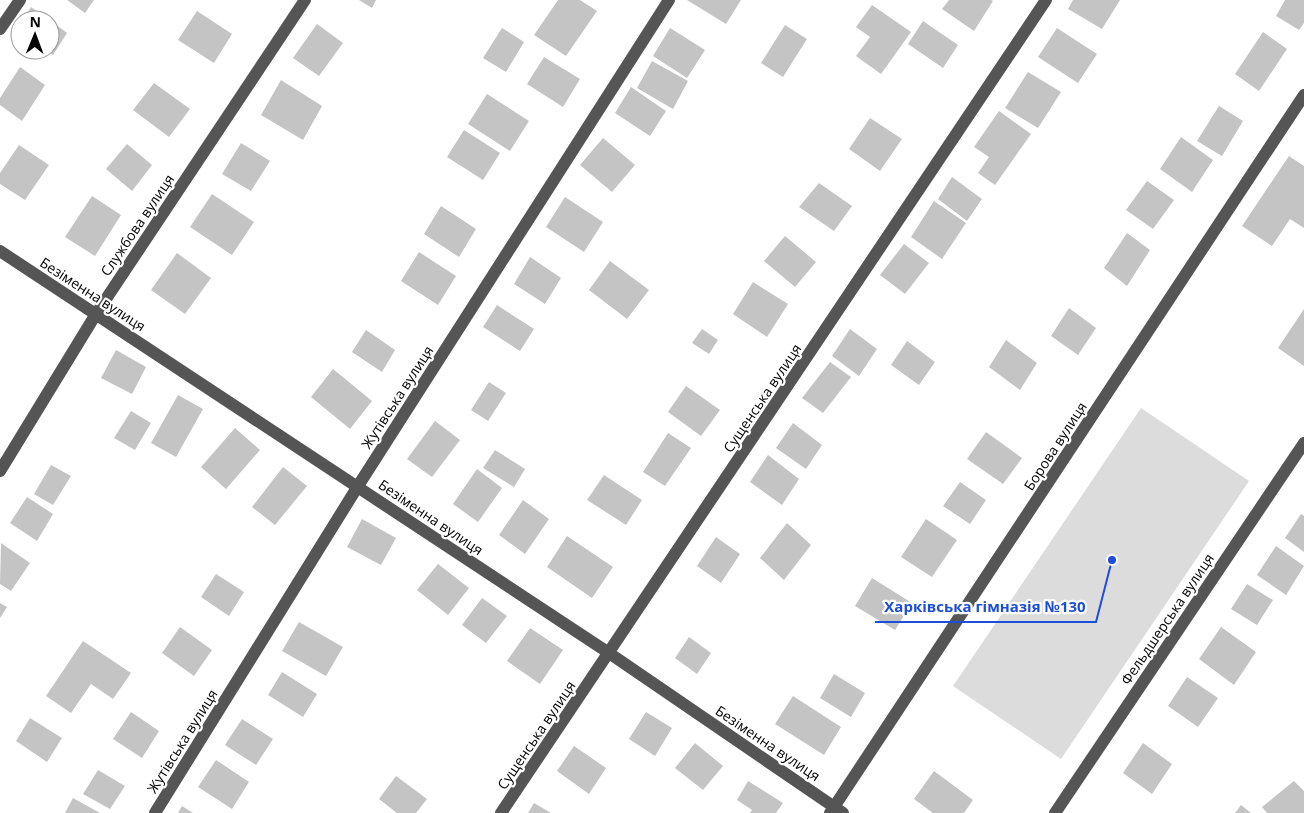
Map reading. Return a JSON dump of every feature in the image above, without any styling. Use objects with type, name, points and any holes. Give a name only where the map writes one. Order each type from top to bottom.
[{"type":"street","points":[[0,29],[20,0]]},
{"type":"street","name":"Службова вулиця","points":[[0,471],[96,314],[305,0]]},
{"type":"street","name":"Жутівська вулиця","points":[[155,813],[358,486],[669,0]]},
{"type":"street","name":"Сущенська вулиця","points":[[502,813],[1046,0]]},
{"type":"street","name":"Борова вулиця","points":[[836,811],[1304,95]]},
{"type":"street","name":"Безіменна вулиця","points":[[0,251],[609,653],[836,811]]},
{"type":"street","name":"Фельдшерська вулиця","points":[[1055,813],[1304,443]]},
{"type":"shaded area","points":[[1141,408],[1249,481],[1061,759],[953,686]]},
{"type":"building","points":[[67,0],[94,0],[85,13]]},
{"type":"building","points":[[359,0],[376,0],[372,8]]},
{"type":"building","points":[[558,0],[580,0],[597,11],[566,56],[534,35]]},
{"type":"building","points":[[687,0],[741,0],[726,24]]},
{"type":"building","points":[[949,0],[993,1],[974,31],[942,9]]},
{"type":"building","points":[[1073,0],[1120,0],[1102,29],[1068,9]]},
{"type":"building","points":[[1285,0],[1304,0],[1304,23],[1299,30],[1276,16]]},
{"type":"building","points":[[872,5],[911,32],[881,74],[856,56],[870,37],[856,27]]},
{"type":"building","points":[[197,11],[232,34],[214,63],[178,40]]},
{"type":"building","points":[[923,21],[958,45],[943,68],[908,44]]},
{"type":"building","points":[[317,24],[343,43],[319,76],[293,58]]},
{"type":"building","points":[[785,25],[807,39],[783,77],[761,63]]},
{"type":"building","points":[[60,28],[67,33],[60,44]]},
{"type":"building","points":[[502,28],[524,42],[506,72],[483,58]]},
{"type":"building","points":[[670,28],[705,50],[687,78],[653,56]]},
{"type":"building","points":[[1057,28],[1097,54],[1078,83],[1038,57]]},
{"type":"building","points":[[1263,32],[1287,49],[1259,91],[1235,74]]},
{"type":"building","points":[[544,57],[580,79],[563,107],[527,84]]},
{"type":"building","points":[[652,61],[688,81],[673,109],[637,88]]},
{"type":"building","points":[[20,67],[45,85],[22,121],[0,105],[0,98]]},
{"type":"building","points":[[1028,72],[1061,92],[1038,128],[1005,108]]},
{"type":"building","points":[[281,80],[322,106],[303,140],[261,115]]},
{"type":"building","points":[[154,83],[190,109],[169,137],[133,110]]},
{"type":"building","points":[[631,87],[666,111],[650,136],[615,113]]},
{"type":"building","points":[[487,94],[529,121],[510,151],[468,124]]},
{"type":"building","points":[[1219,106],[1243,121],[1222,156],[1197,141]]},
{"type":"building","points":[[999,111],[1031,134],[995,185],[978,173],[989,157],[974,147]]},
{"type":"building","points":[[870,118],[902,139],[880,171],[849,149]]},
{"type":"building","points":[[464,130],[500,153],[483,180],[447,157]]},
{"type":"building","points":[[1181,137],[1213,160],[1192,192],[1160,169]]},
{"type":"building","points":[[603,138],[635,165],[612,192],[580,165]]},
{"type":"building","points":[[241,143],[270,161],[251,191],[222,174]]},
{"type":"building","points":[[127,144],[152,165],[132,191],[106,169]]},
{"type":"building","points":[[19,145],[49,165],[25,200],[0,184],[0,173]]},
{"type":"building","points":[[1289,156],[1304,166],[1304,228],[1290,219],[1272,246],[1242,226]]},
{"type":"building","points":[[952,177],[982,199],[967,221],[938,199]]},
{"type":"building","points":[[1147,181],[1174,200],[1153,229],[1126,210]]},
{"type":"building","points":[[819,183],[852,206],[834,231],[799,207]]},
{"type":"building","points":[[212,194],[254,222],[232,255],[190,227]]},
{"type":"building","points":[[92,196],[121,215],[95,256],[65,237]]},
{"type":"building","points":[[565,197],[603,222],[584,252],[546,227]]},
{"type":"building","points":[[934,201],[966,223],[942,259],[911,237]]},
{"type":"building","points":[[441,206],[476,229],[459,257],[424,234]]},
{"type":"building","points":[[1127,233],[1150,250],[1127,286],[1104,268]]},
{"type":"building","points":[[785,236],[816,262],[795,287],[764,261]]},
{"type":"building","points":[[904,244],[929,263],[905,294],[880,275]]},
{"type":"building","points":[[419,252],[456,276],[438,305],[401,281]]},
{"type":"building","points":[[177,253],[211,278],[185,314],[151,290]]},
{"type":"building","points":[[530,257],[561,278],[545,304],[514,284]]},
{"type":"building","points":[[610,261],[649,290],[627,319],[589,290]]},
{"type":"building","points":[[753,282],[788,304],[767,337],[733,314]]},
{"type":"building","points":[[497,305],[534,329],[520,351],[483,327]]},
{"type":"building","points":[[1069,308],[1096,328],[1078,355],[1051,336]]},
{"type":"building","points":[[1304,309],[1304,366],[1278,348]]},
{"type":"building","points":[[702,329],[718,340],[709,354],[692,343]]},
{"type":"building","points":[[850,329],[877,349],[859,376],[832,356]]},
{"type":"building","points":[[366,330],[395,350],[382,372],[352,352]]},
{"type":"building","points":[[1006,340],[1037,363],[1020,390],[989,367]]},
{"type":"building","points":[[907,341],[935,362],[919,385],[891,365]]},
{"type":"building","points":[[116,350],[146,367],[132,394],[101,378]]},
{"type":"building","points":[[830,362],[851,377],[823,413],[802,398]]},
{"type":"building","points":[[333,369],[372,401],[350,429],[311,397]]},
{"type":"building","points":[[489,382],[506,393],[488,421],[471,410]]},
{"type":"building","points":[[686,386],[720,410],[701,436],[668,412]]},
{"type":"building","points":[[178,395],[203,409],[176,457],[151,443]]},
{"type":"building","points":[[131,411],[151,423],[135,450],[114,438]]},
{"type":"building","points":[[435,421],[460,440],[432,477],[407,459]]},
{"type":"building","points":[[793,423],[822,445],[806,469],[776,448]]},
{"type":"building","points":[[235,428],[260,450],[226,489],[201,467]]},
{"type":"building","points":[[986,432],[1022,458],[1003,484],[967,459]]},
{"type":"building","points":[[668,433],[691,448],[665,486],[643,472]]},
{"type":"building","points":[[495,450],[525,469],[514,487],[483,468]]},
{"type":"building","points":[[768,455],[799,479],[782,505],[750,482]]},
{"type":"building","points":[[51,465],[71,476],[53,505],[34,494]]},
{"type":"building","points":[[283,467],[307,486],[275,525],[252,507]]},
{"type":"building","points":[[477,469],[502,488],[478,522],[453,504]]},
{"type":"building","points":[[604,475],[642,500],[626,525],[587,500]]},
{"type":"building","points":[[960,482],[986,500],[970,524],[943,506]]},
{"type":"building","points":[[27,497],[53,514],[37,541],[10,523]]},
{"type":"building","points":[[523,500],[549,519],[525,554],[499,535]]},
{"type":"building","points":[[1301,514],[1304,516],[1304,552],[1285,538]]},
{"type":"building","points":[[362,519],[396,538],[381,565],[347,547]]},
{"type":"building","points":[[926,519],[957,540],[932,577],[901,557]]},
{"type":"building","points":[[787,523],[811,545],[784,580],[760,558]]},
{"type":"building","points":[[567,536],[613,567],[592,598],[547,567]]},
{"type":"building","points":[[716,537],[740,554],[721,583],[697,566]]},
{"type":"building","points":[[1,543],[30,563],[11,591],[0,584]]},
{"type":"building","points":[[1276,546],[1304,566],[1286,595],[1257,575]]},
{"type":"building","points":[[438,564],[469,588],[448,615],[417,590]]},
{"type":"building","points":[[216,574],[244,592],[229,616],[201,597]]},
{"type":"building","points":[[872,578],[912,603],[895,630],[855,606]]},
{"type":"building","points":[[1247,584],[1273,600],[1257,625],[1231,609]]},
{"type":"building","points":[[482,598],[507,616],[486,643],[462,625]]},
{"type":"building","points":[[0,603],[7,607],[0,618]]},
{"type":"building","points":[[299,622],[343,647],[326,676],[282,651]]},
{"type":"building","points":[[180,627],[212,650],[194,676],[162,653]]},
{"type":"building","points":[[1221,627],[1256,652],[1234,685],[1199,659]]},
{"type":"building","points":[[530,628],[563,650],[540,684],[507,661]]},
{"type":"building","points":[[689,637],[711,653],[697,674],[675,658]]},
{"type":"building","points":[[83,641],[131,673],[113,699],[91,684],[71,713],[46,696]]},
{"type":"building","points":[[282,672],[317,694],[303,717],[268,695]]},
{"type":"building","points":[[834,674],[865,693],[851,717],[820,698]]},
{"type":"building","points":[[1187,677],[1218,698],[1198,727],[1168,706]]},
{"type":"building","points":[[793,696],[841,727],[824,755],[775,724]]},
{"type":"building","points":[[131,712],[159,731],[142,758],[113,739]]},
{"type":"building","points":[[646,712],[672,728],[655,756],[629,739]]},
{"type":"building","points":[[30,718],[62,738],[47,762],[16,741]]},
{"type":"building","points":[[242,719],[273,739],[256,765],[225,745]]},
{"type":"building","points":[[695,743],[723,766],[703,790],[675,768]]},
{"type":"building","points":[[1143,743],[1172,764],[1152,794],[1123,773]]},
{"type":"building","points":[[574,746],[606,768],[589,794],[557,771]]},
{"type":"building","points":[[216,760],[249,782],[232,809],[198,787]]},
{"type":"building","points":[[98,770],[125,786],[110,809],[83,794]]},
{"type":"building","points":[[934,771],[973,800],[964,813],[933,813],[914,799]]},
{"type":"building","points":[[396,776],[427,799],[416,813],[397,813],[379,799]]},
{"type":"building","points":[[748,781],[783,803],[776,813],[750,813],[752,810],[737,800]]},
{"type":"building","points":[[1294,781],[1304,791],[1304,813],[1267,813],[1262,807]]},
{"type":"building","points":[[73,798],[100,813],[65,813]]},
{"type":"building","points":[[534,803],[551,813],[528,813]]},
{"type":"building","points":[[1241,805],[1251,813],[1235,813]]},
{"type":"building","points":[[182,806],[193,813],[178,813]]},
{"type":"place","name":"Харківська гімназія №130","points":[[1112,560]]}]
